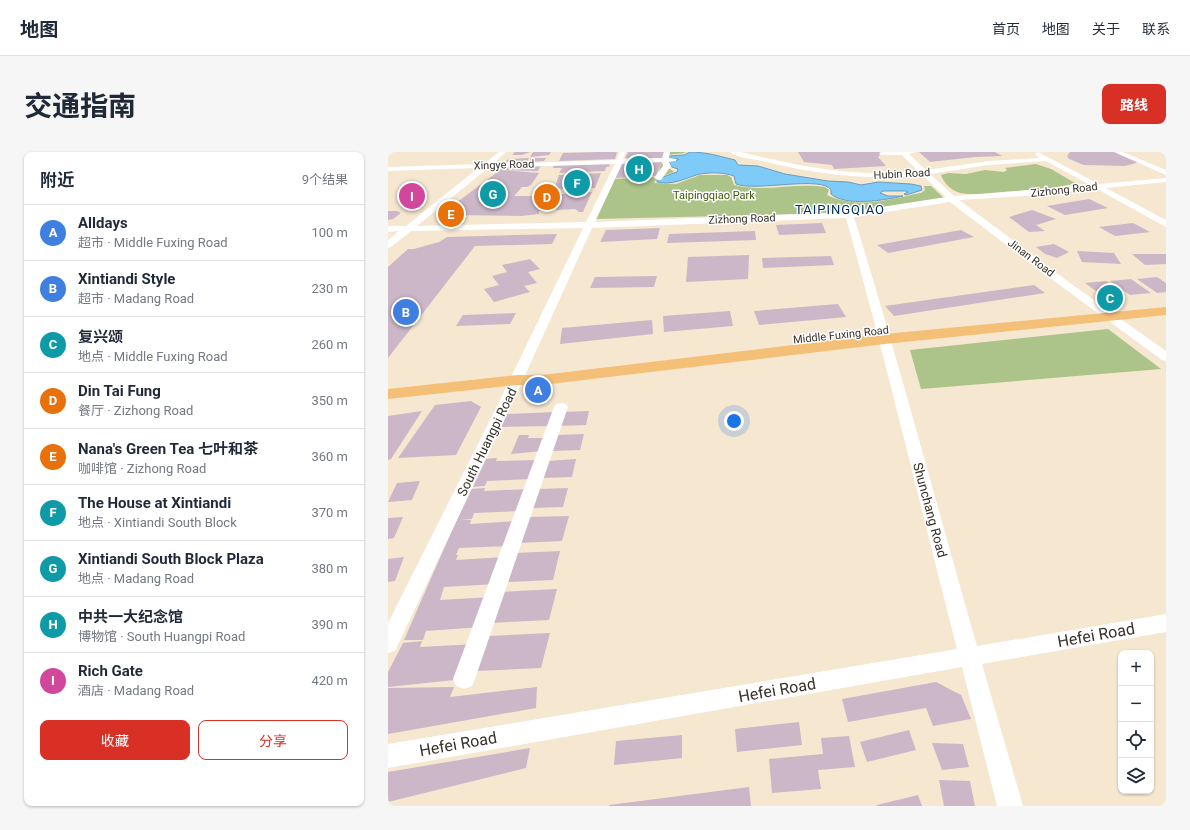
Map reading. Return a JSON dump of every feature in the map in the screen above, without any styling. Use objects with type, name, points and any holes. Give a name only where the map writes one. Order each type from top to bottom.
[{"type":"main road","name":"Middle Fuxing Road","points":[[1106,313],[1166,303]]},
{"type":"main road","name":"Middle Fuxing Road","points":[[388,394],[517,380],[542,380],[884,335],[1106,313],[1166,311]]},
{"type":"street","points":[[388,245],[503,152]]},
{"type":"street","name":"South Huangpi Road","points":[[388,644],[517,380],[589,224],[608,189],[623,152]]},
{"type":"street","points":[[658,178],[667,166],[665,160],[667,152]]},
{"type":"street","name":"Hubin Road","points":[[733,152],[795,167],[829,173],[859,176],[925,173],[989,163],[1046,159]]},
{"type":"street","name":"Jinan Road","points":[[904,152],[952,199],[1166,357]]},
{"type":"street","points":[[882,154],[913,152]]},
{"type":"street","points":[[1035,152],[1096,187],[1166,224]]},
{"type":"street","points":[[1117,152],[1166,173]]},
{"type":"street","name":"Hubin Road","points":[[759,158],[774,155]]},
{"type":"street","points":[[494,159],[548,156]]},
{"type":"street","points":[[786,158],[795,167]]},
{"type":"street","name":"Xingye Road","points":[[388,169],[674,160]]},
{"type":"street","name":"Zizhong Road","points":[[388,229],[849,215],[952,199],[1166,180]]},
{"type":"street","points":[[599,190],[608,189]]},
{"type":"street","name":"Shunchang Road","points":[[849,215],[884,335],[1010,806]]},
{"type":"street","points":[[464,679],[561,407]]},
{"type":"street","name":"Hefei Road","points":[[388,756],[1166,623]]},
{"type":"green space","name":"Taipingqiao Park","points":[[665,152],[686,152],[665,156],[669,168],[674,172],[657,178],[654,183],[676,184],[700,175],[727,175],[731,177],[734,185],[745,187],[825,187],[829,190],[827,195],[844,201],[853,202],[871,202],[900,198],[921,193],[925,190],[924,186],[931,186],[944,198],[847,213],[595,219],[613,179],[657,177]]},
{"type":"green space","points":[[1036,164],[1051,169],[1075,183],[1034,191],[977,194],[955,191],[946,184],[941,175],[948,173],[966,174],[985,170],[1004,172],[1007,170],[1005,168]]},
{"type":"green space","points":[[1108,329],[1161,369],[921,389],[910,350]]},
{"type":"water","points":[[690,152],[718,156],[735,160],[738,165],[758,166],[785,174],[861,185],[878,182],[911,184],[921,186],[922,190],[906,195],[904,194],[908,192],[906,191],[883,191],[880,193],[888,196],[903,196],[876,201],[856,201],[838,198],[831,194],[831,190],[825,186],[802,184],[745,186],[736,184],[734,176],[720,173],[700,174],[672,182],[657,182],[657,179],[677,172],[678,169],[672,167],[669,162],[679,159],[668,158],[669,156],[684,155]]},
{"type":"building","points":[[515,152],[530,152],[522,155],[512,155]]},
{"type":"building","points":[[533,152],[551,152],[549,155],[530,157]]},
{"type":"building","points":[[617,152],[615,159],[559,161],[563,153]]},
{"type":"building","points":[[628,152],[664,152],[662,158],[625,158]]},
{"type":"building","points":[[798,152],[879,152],[882,154],[878,157],[886,166],[834,169],[832,165],[804,162]]},
{"type":"building","points":[[919,152],[995,152],[1002,156],[975,157],[930,162]]},
{"type":"building","points":[[1070,152],[1115,152],[1138,161],[1125,166],[1084,165],[1069,159],[1067,156]]},
{"type":"building","points":[[529,158],[527,162],[505,162],[508,159]]},
{"type":"building","points":[[531,158],[546,158],[544,161],[529,162]]},
{"type":"building","points":[[610,162],[609,167],[606,167],[605,171],[559,173],[562,168],[553,168],[554,165]]},
{"type":"building","points":[[621,162],[662,162],[656,176],[614,178]]},
{"type":"building","points":[[541,165],[538,171],[500,170],[503,166]]},
{"type":"building","points":[[500,170],[539,173],[531,185],[522,187],[514,196],[592,192],[583,212],[579,212],[575,209],[539,211],[539,214],[522,216],[451,215],[442,217],[440,215]]},
{"type":"building","points":[[601,173],[595,188],[554,189],[559,175]]},
{"type":"building","points":[[1089,199],[1108,208],[1065,215],[1047,206]]},
{"type":"building","points":[[1032,210],[1056,219],[1036,225],[1045,231],[1029,232],[1009,217]]},
{"type":"building","points":[[388,211],[397,211],[401,213],[393,219],[388,220]]},
{"type":"building","points":[[822,223],[826,233],[779,235],[776,225]]},
{"type":"building","points":[[1133,223],[1150,232],[1115,236],[1099,227]]},
{"type":"building","points":[[660,228],[657,239],[600,242],[606,230]]},
{"type":"building","points":[[961,230],[974,237],[888,253],[877,245]]},
{"type":"building","points":[[755,231],[756,240],[667,243],[669,234]]},
{"type":"building","points":[[557,234],[552,244],[475,246],[388,358],[388,267],[408,249],[414,249],[439,242],[447,237]]},
{"type":"building","points":[[1054,244],[1069,252],[1057,258],[1045,254],[1036,247]]},
{"type":"building","points":[[1077,251],[1114,253],[1121,264],[1082,262]]},
{"type":"building","points":[[1132,254],[1166,254],[1166,264],[1145,265]]},
{"type":"building","points":[[749,255],[748,279],[686,282],[688,257]]},
{"type":"building","points":[[831,256],[834,265],[763,268],[762,258]]},
{"type":"building","points":[[530,259],[540,269],[528,272],[537,283],[524,286],[530,292],[494,302],[484,289],[499,285],[492,276],[507,272],[502,265]]},
{"type":"building","points":[[657,276],[654,287],[590,288],[595,277]]},
{"type":"building","points":[[1157,277],[1166,283],[1166,292],[1157,293],[1137,279]]},
{"type":"building","points":[[1131,279],[1151,293],[1130,295],[1110,281]]},
{"type":"building","points":[[1106,281],[1125,295],[1104,297],[1085,283]]},
{"type":"building","points":[[1034,285],[1045,293],[894,316],[885,306]]},
{"type":"building","points":[[838,304],[846,317],[759,325],[754,311]]},
{"type":"building","points":[[730,311],[733,326],[664,332],[663,316]]},
{"type":"building","points":[[516,313],[510,324],[456,326],[463,315]]},
{"type":"building","points":[[652,320],[653,334],[560,344],[562,328]]},
{"type":"building","points":[[471,401],[481,407],[456,455],[398,458],[435,405]]},
{"type":"building","points":[[422,411],[391,459],[388,460],[388,416]]},
{"type":"building","points":[[589,411],[586,425],[559,426],[563,412]]},
{"type":"building","points":[[555,412],[551,426],[500,427],[506,414]]},
{"type":"building","points":[[584,434],[580,450],[552,451],[557,435]]},
{"type":"building","points":[[519,435],[529,435],[528,438],[547,438],[542,451],[511,454]]},
{"type":"building","points":[[497,458],[496,461],[537,460],[531,479],[487,481],[485,486],[471,487],[483,459]]},
{"type":"building","points":[[576,459],[572,477],[542,478],[548,461]]},
{"type":"building","points":[[420,481],[412,500],[388,502],[397,483]]},
{"type":"building","points":[[485,488],[484,491],[528,489],[520,511],[474,513],[472,519],[460,520],[471,520],[470,524],[516,521],[508,546],[459,548],[456,555],[458,555],[456,560],[505,557],[496,584],[444,587],[440,600],[492,597],[482,627],[426,631],[423,640],[404,640],[470,489]]},
{"type":"building","points":[[568,488],[563,507],[532,508],[539,489]]},
{"type":"building","points":[[569,516],[562,541],[518,543],[527,517]]},
{"type":"building","points":[[403,517],[394,538],[388,539],[388,518]]},
{"type":"building","points":[[560,551],[553,580],[505,582],[515,553]]},
{"type":"building","points":[[404,557],[395,581],[388,582],[388,559]]},
{"type":"building","points":[[557,589],[549,620],[490,623],[500,592]]},
{"type":"building","points":[[550,633],[541,668],[477,671],[489,636]]},
{"type":"building","points":[[422,641],[420,647],[476,644],[464,679],[388,687],[388,672],[403,643]]},
{"type":"building","points":[[936,682],[961,695],[971,719],[933,726],[926,708],[848,722],[842,699]]},
{"type":"building","points":[[454,687],[450,697],[537,687],[536,708],[388,734],[388,688]]},
{"type":"building","points":[[799,722],[802,745],[737,752],[735,729]]},
{"type":"building","points":[[909,730],[916,750],[867,762],[860,742]]},
{"type":"building","points":[[682,735],[682,758],[614,765],[616,741]]},
{"type":"building","points":[[849,736],[855,767],[818,770],[821,789],[772,793],[769,759],[823,754],[821,738]]},
{"type":"building","points":[[932,743],[963,744],[969,767],[942,770]]},
{"type":"building","points":[[530,748],[526,768],[388,802],[388,772]]},
{"type":"building","points":[[939,780],[970,781],[975,806],[944,806]]},
{"type":"building","points":[[749,787],[751,806],[609,806],[609,805]]},
{"type":"building","points":[[918,795],[922,806],[877,806],[877,805]]},
{"type":"place","name":"中共一大纪念馆","points":[[639,169]]},
{"type":"place","name":"The House at Xintiandi","points":[[577,183]]},
{"type":"place","name":"Xintiandi South Block Plaza","points":[[493,194]]},
{"type":"place","name":"Rich Gate","points":[[412,196]]},
{"type":"place","name":"Din Tai Fung","points":[[547,197]]},
{"type":"place","name":"Nana's Green Tea 七叶和茶","points":[[451,214]]},
{"type":"place","name":"复兴颂","points":[[1110,298]]},
{"type":"place","name":"Xintiandi Style","points":[[406,312]]},
{"type":"place","name":"Alldays","points":[[538,390]]},
{"type":"district","name":"TAIPINGQIAO","points":[[840,209]]}]
